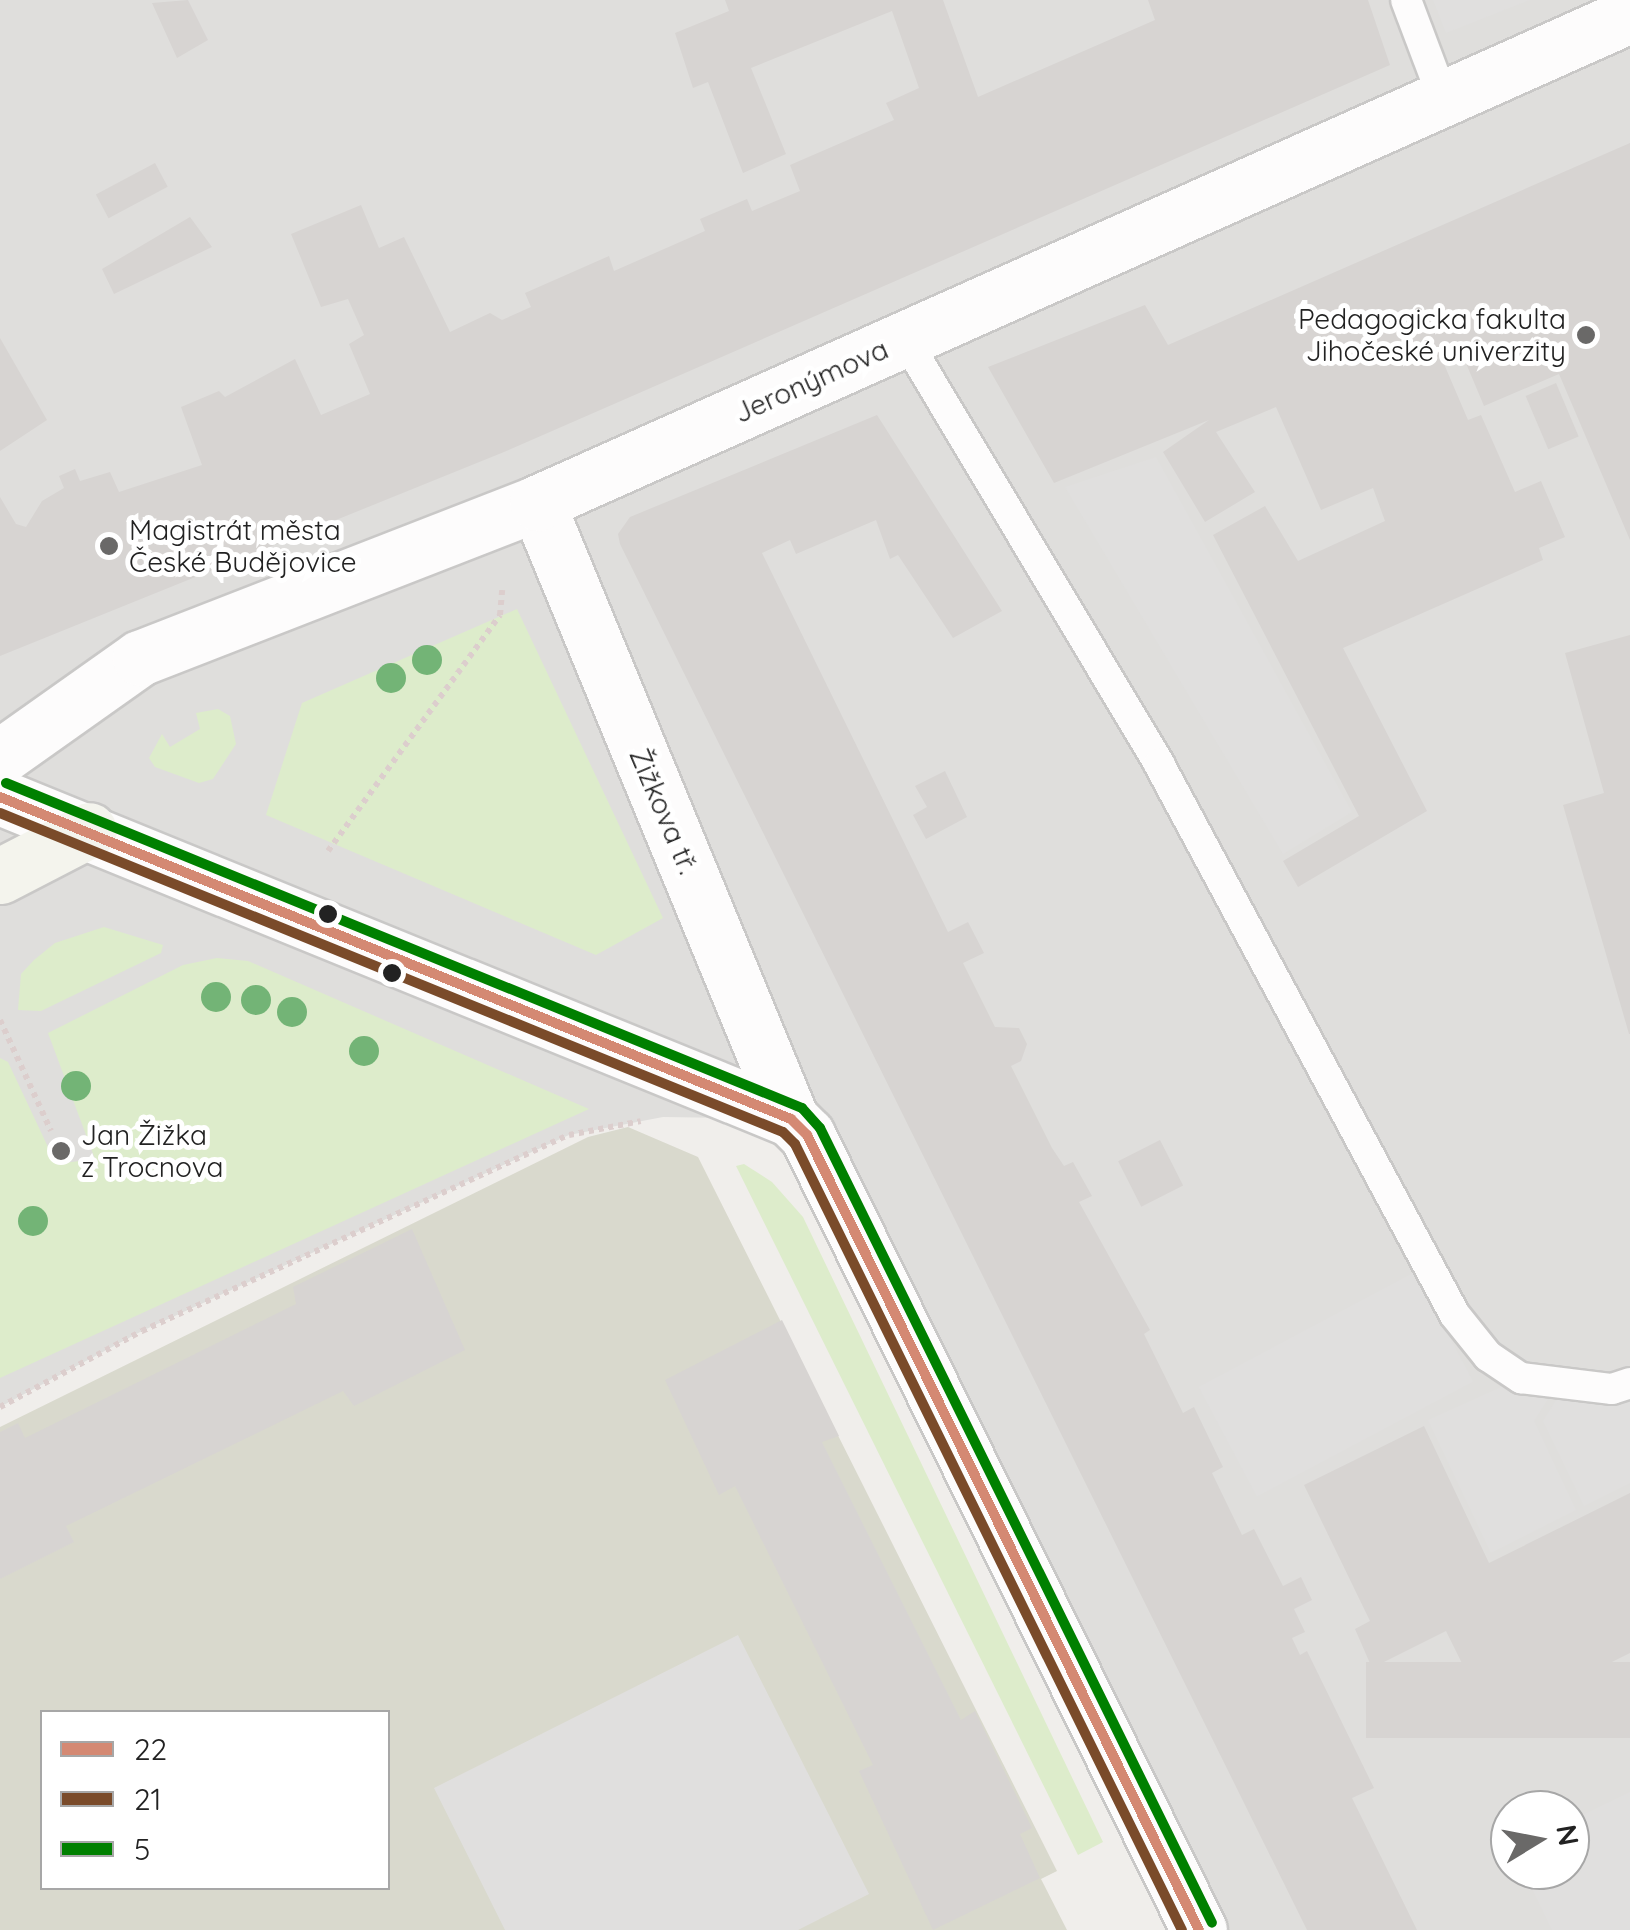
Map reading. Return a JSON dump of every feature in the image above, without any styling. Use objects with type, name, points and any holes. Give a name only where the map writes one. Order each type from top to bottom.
[{"type":"street","name":"Jeronýmova","points":[[0,757],[140,658],[536,504],[1630,15]]},
{"type":"street","name":"Žižkova tř.","points":[[536,504],[791,1119],[807,1135],[1200,1930]]},
{"type":"street","points":[[0,797],[791,1119]]},
{"type":"street","points":[[0,876],[89,830]]},
{"type":"lane","points":[[1406,0],[1443,98]]},
{"type":"lane","points":[[905,339],[1159,764],[1455,1315],[1488,1356],[1520,1378],[1612,1388],[1630,1383]]},
{"type":"path","points":[[328,851],[500,616],[502,590]]},
{"type":"path","points":[[0,1020],[51,1131]]},
{"type":"path","points":[[0,1407],[142,1331],[569,1135],[644,1121]]},
{"type":"shaded area","points":[[0,0],[1630,0],[1630,1930],[1196,1930],[791,1119],[663,1117],[569,1135],[142,1331],[0,1407]]},
{"type":"shaded area","points":[[1433,0],[1530,0],[1446,33]]},
{"type":"shaded area","points":[[1156,457],[1352,812],[1283,854],[1065,487]]},
{"type":"shaded area","points":[[628,1127],[698,1157],[1057,1871],[1041,1879],[1067,1930],[0,1930],[0,1427],[588,1137]]},
{"type":"shaded area","points":[[1415,1272],[1473,1381],[1257,1497],[1199,1387]]},
{"type":"shaded area","points":[[1521,1378],[1556,1386],[1534,1421],[1576,1510],[1491,1553],[1428,1420]]},
{"type":"shaded area","points":[[1630,1383],[1630,1483],[1584,1506],[1543,1421],[1565,1386]]},
{"type":"shaded area","points":[[738,1635],[869,1894],[798,1930],[505,1930],[434,1788]]},
{"type":"shaded area","points":[[1630,1792],[1630,1930],[1552,1930],[1533,1890],[1590,1890],[1590,1811]]},
{"type":"green space","points":[[517,609],[663,918],[596,955],[266,815],[302,703]]},
{"type":"green space","points":[[218,709],[230,716],[236,744],[213,779],[199,783],[155,767],[149,758],[162,734],[170,747],[200,729],[196,713]]},
{"type":"green space","points":[[104,927],[163,945],[161,953],[41,1011],[18,1010],[21,974],[34,960],[55,943]]},
{"type":"green space","points":[[217,958],[248,961],[589,1109],[0,1378],[0,1058],[8,1062],[56,1164],[95,1159],[48,1033],[183,965]]},
{"type":"green space","points":[[744,1164],[772,1182],[803,1217],[1103,1842],[1078,1855],[736,1166]]},
{"type":"building","points":[[188,0],[208,40],[177,58],[152,3]]},
{"type":"building","points":[[725,0],[943,0],[978,97],[1155,20],[1148,0],[1368,0],[1390,65],[504,452],[0,656],[0,497],[16,524],[26,527],[42,501],[64,488],[59,476],[75,469],[80,481],[110,472],[119,492],[202,465],[181,407],[219,391],[225,397],[295,359],[321,415],[370,394],[349,344],[364,335],[348,299],[321,307],[291,234],[361,205],[379,248],[404,237],[450,332],[490,313],[502,320],[531,307],[525,293],[609,256],[614,271],[705,231],[700,219],[747,199],[752,211],[800,191],[790,165],[894,120],[886,103],[919,88],[892,11],[751,68],[786,154],[743,173],[708,82],[693,88],[675,33],[729,11]]},
{"type":"building","points":[[1630,143],[1630,540],[1559,374],[1484,406],[1460,349],[1441,357],[1468,420],[1481,415],[1515,492],[1541,481],[1565,537],[1539,548],[1543,560],[1343,648],[1427,811],[1298,887],[1283,861],[1359,816],[1213,535],[1265,506],[1298,561],[1385,521],[1373,488],[1321,510],[1276,407],[1216,432],[1255,492],[1205,522],[1163,452],[1209,420],[1054,483],[988,367],[1145,305],[1168,345]]},
{"type":"building","points":[[155,163],[168,187],[109,218],[96,194]]},
{"type":"building","points":[[190,217],[212,247],[114,294],[102,269]]},
{"type":"building","points":[[0,338],[47,420],[0,451]]},
{"type":"building","points":[[1556,383],[1579,436],[1548,449],[1526,396]]},
{"type":"building","points":[[877,415],[1002,611],[953,638],[898,555],[890,559],[876,520],[796,554],[790,540],[762,553],[948,932],[968,922],[984,953],[963,963],[995,1027],[1019,1028],[1027,1044],[1021,1061],[1011,1066],[1052,1148],[1064,1166],[1073,1162],[1092,1196],[1079,1202],[1150,1330],[1144,1334],[1183,1413],[1194,1407],[1223,1467],[1212,1473],[1242,1535],[1254,1529],[1283,1586],[1301,1577],[1312,1600],[1294,1609],[1305,1632],[1292,1638],[1300,1655],[1307,1651],[1374,1788],[1352,1798],[1417,1930],[1307,1930],[620,544],[618,534],[630,517]]},
{"type":"building","points":[[1630,635],[1629,1034],[1563,805],[1604,793],[1565,653]]},
{"type":"building","points":[[945,771],[967,817],[926,839],[913,815],[927,807],[915,786]]},
{"type":"building","points":[[1160,1140],[1183,1185],[1141,1207],[1118,1161]]},
{"type":"building","points":[[412,1229],[465,1350],[354,1406],[343,1391],[66,1526],[74,1542],[0,1579],[0,1432],[18,1423],[25,1438],[296,1304],[293,1287]]},
{"type":"building","points":[[782,1320],[839,1436],[822,1442],[961,1720],[975,1711],[1032,1828],[1020,1834],[1040,1878],[933,1930],[859,1771],[873,1765],[735,1486],[719,1495],[665,1380]]},
{"type":"building","points":[[1424,1426],[1489,1563],[1630,1493],[1630,1653],[1491,1722],[1446,1631],[1372,1668],[1355,1629],[1370,1621],[1304,1485]]},
{"type":"building","points":[[1366,1662],[1630,1662],[1630,1738],[1366,1738]]},
{"type":"transit line","name":"5","points":[[6,783],[802,1108],[820,1128],[1212,1923]]},
{"type":"transit line","name":"22","points":[[0,797],[791,1119],[807,1135],[1199,1930]]},
{"type":"transit line","name":"21","points":[[0,813],[783,1132],[795,1144],[1182,1930]]},
{"type":"place","name":"Pedagogicka fakulta Jihočeské univerzity","points":[[1586,335]]},
{"type":"place","name":"Magistrát města České Budějovice","points":[[109,546]]},
{"type":"place","name":"Jan Žižka z Trocnova","points":[[61,1151]]}]
